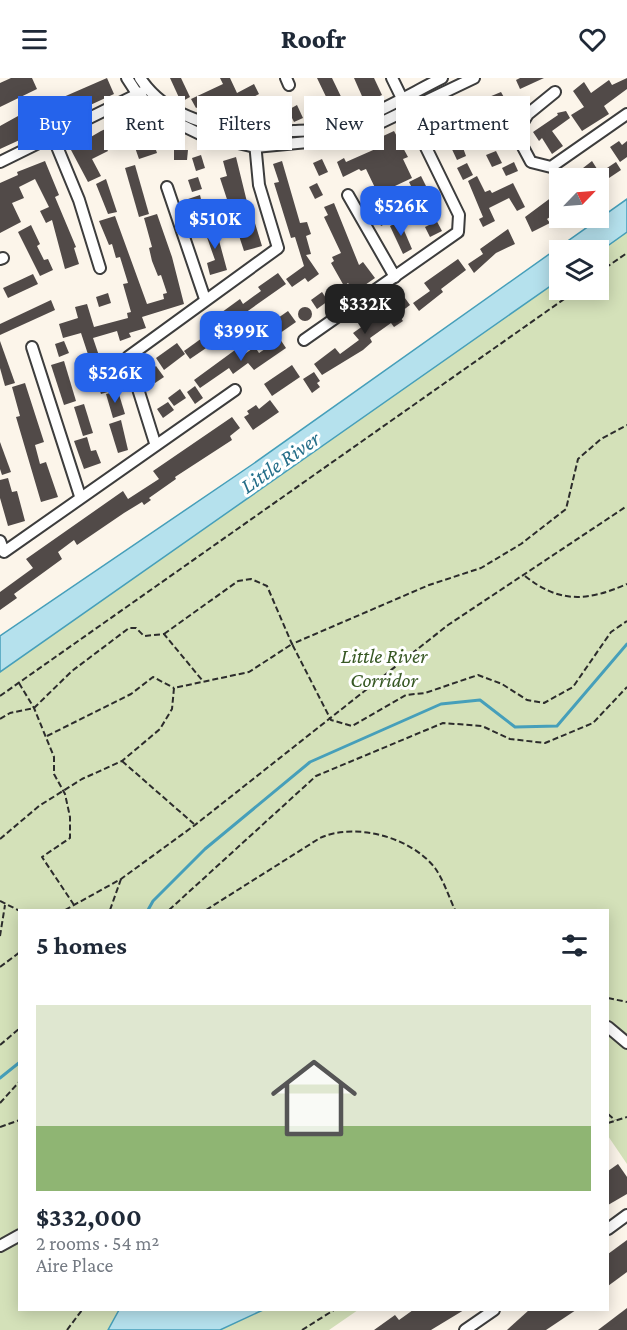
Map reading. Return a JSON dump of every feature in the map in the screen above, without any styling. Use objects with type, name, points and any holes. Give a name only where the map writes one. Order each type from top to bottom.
[{"type":"street","points":[[127,78],[169,119],[197,133]]},
{"type":"street","points":[[140,78],[143,92]]},
{"type":"street","points":[[392,78],[401,96]]},
{"type":"street","points":[[406,96],[442,78]]},
{"type":"street","points":[[437,96],[474,78]]},
{"type":"street","points":[[143,92],[197,120]]},
{"type":"street","points":[[92,118],[143,92]]},
{"type":"street","points":[[555,92],[528,114],[516,134],[531,162],[551,167],[627,114]]},
{"type":"street","points":[[292,130],[328,129],[396,101]]},
{"type":"street","points":[[292,144],[355,135],[396,116]]},
{"type":"street","points":[[0,162],[25,150]]},
{"type":"street","points":[[58,150],[79,200],[100,268]]},
{"type":"street","points":[[155,443],[128,357],[278,248],[259,185],[255,150]]},
{"type":"street","points":[[304,340],[458,232],[459,215],[427,150]]},
{"type":"street","points":[[167,187],[205,299]]},
{"type":"street","points":[[348,195],[395,277]]},
{"type":"street","points":[[32,347],[81,496]]},
{"type":"street","points":[[0,541],[4,552],[155,443],[235,390]]},
{"type":"street","points":[[609,1028],[627,1043]]},
{"type":"street","points":[[609,1228],[627,1215]]},
{"type":"street","points":[[0,1246],[18,1236]]},
{"type":"street","points":[[465,1330],[493,1311]]},
{"type":"path","points":[[609,265],[627,253]]},
{"type":"path","points":[[0,696],[563,300]]},
{"type":"path","points":[[0,839],[39,806],[82,779],[122,761],[160,729],[172,709],[171,692],[174,688],[202,680],[249,672],[292,644],[429,585],[482,568],[521,544],[566,510],[578,459],[601,439],[627,425]]},
{"type":"path","points":[[67,909],[121,879],[331,720],[440,632],[627,506]]},
{"type":"path","points":[[525,576],[539,588],[566,598],[588,597],[627,585]]},
{"type":"path","points":[[0,719],[10,713],[34,708],[72,671],[129,628],[136,628],[144,636],[164,634],[238,581],[251,579],[267,586],[292,644],[331,720],[352,726],[406,695],[425,693],[478,675],[502,684],[527,700],[544,703],[573,687],[611,632],[627,621]]},
{"type":"path","points":[[164,634],[202,680]]},
{"type":"path","points":[[47,736],[131,694],[153,677],[174,688]]},
{"type":"path","points":[[19,683],[47,736],[54,757],[54,774],[63,792],[70,817],[70,838],[42,857],[74,905]]},
{"type":"path","points":[[170,909],[316,776],[443,723],[482,726],[510,739],[545,743],[593,723],[627,687]]},
{"type":"path","points":[[122,761],[195,825]]},
{"type":"path","points":[[208,909],[320,838],[339,830],[352,830],[393,839],[420,855],[436,869],[455,909]]},
{"type":"path","points":[[110,909],[121,879]]},
{"type":"path","points":[[0,901],[18,910]]},
{"type":"path","points":[[0,936],[5,905]]},
{"type":"path","points":[[0,967],[18,954]]},
{"type":"path","points":[[609,998],[627,1002]]},
{"type":"path","points":[[0,1046],[18,1030]]},
{"type":"path","points":[[0,1103],[18,1083]]},
{"type":"path","points":[[609,1115],[616,1121]]},
{"type":"path","points":[[609,1123],[627,1117]]},
{"type":"path","points":[[0,1127],[18,1121]]},
{"type":"path","points":[[67,1330],[81,1311]]},
{"type":"path","points":[[302,1330],[332,1311]]},
{"type":"green space","name":"Little River Corridor","points":[[627,199],[627,1164],[609,1137],[609,909],[18,909],[18,1311],[357,1311],[329,1330],[0,1330],[0,636],[253,464],[549,254],[549,300],[609,300],[609,240],[569,240],[586,228],[609,228],[609,212]]},
{"type":"water","points":[[627,199],[627,232],[609,245],[609,240],[569,240],[586,228],[609,228],[609,212]]},
{"type":"water","name":"Little River","points":[[549,254],[549,287],[0,672],[0,636],[253,464]]},
{"type":"water","points":[[118,1311],[261,1311],[220,1330],[108,1330]]},
{"type":"building","points":[[11,78],[32,78],[37,89],[18,96],[18,98],[0,107],[0,83]]},
{"type":"building","points":[[107,78],[114,94],[104,96],[104,99],[92,104],[92,96],[66,96]]},
{"type":"building","points":[[170,78],[181,78],[190,97],[185,100],[185,96],[178,96]]},
{"type":"building","points":[[220,78],[230,78],[237,93],[254,84],[259,94],[255,96],[197,96],[223,84]]},
{"type":"building","points":[[317,78],[332,78],[341,96],[326,96]]},
{"type":"building","points":[[354,78],[374,78],[382,95],[362,96]]},
{"type":"building","points":[[544,78],[520,89],[516,80]]},
{"type":"building","points":[[627,78],[627,89],[604,106],[609,114],[582,131],[571,115],[584,107],[573,91],[584,82],[591,93],[609,80],[612,85]]},
{"type":"building","points":[[501,92],[503,96],[491,96]]},
{"type":"building","points":[[197,96],[197,108],[196,108],[191,99]]},
{"type":"building","points":[[297,105],[303,118],[294,122],[292,108]]},
{"type":"building","points":[[566,111],[570,118],[552,131],[563,146],[552,154],[542,138],[539,141],[533,132],[558,115],[557,113]]},
{"type":"building","points":[[18,116],[18,141],[0,149],[0,126]]},
{"type":"building","points":[[104,130],[104,150],[108,151],[92,159],[101,176],[88,182],[71,150],[92,150],[92,136]]},
{"type":"building","points":[[394,131],[396,150],[404,150],[408,157],[403,159],[412,178],[378,194],[366,169],[361,171],[359,169],[343,177],[337,162],[344,158],[346,162],[373,150],[384,150],[384,136]]},
{"type":"building","points":[[619,141],[622,145],[627,141],[627,157],[620,162],[610,147]]},
{"type":"building","points":[[136,150],[156,150],[157,153],[139,159]]},
{"type":"building","points":[[174,150],[188,150],[187,160],[174,160]]},
{"type":"building","points":[[452,150],[464,150],[466,156],[457,160]]},
{"type":"building","points":[[496,151],[502,163],[492,167],[486,155]]},
{"type":"building","points":[[201,155],[205,168],[196,171],[192,158]]},
{"type":"building","points":[[236,157],[247,202],[239,205],[245,223],[254,220],[262,246],[244,251],[220,178],[227,176],[223,161]]},
{"type":"building","points":[[322,159],[328,172],[319,176],[313,163]]},
{"type":"building","points":[[45,161],[59,195],[55,197],[76,247],[74,248],[79,264],[65,269],[52,220],[46,223],[40,211],[49,207],[35,179],[19,187],[24,198],[12,203],[21,222],[0,233],[0,183],[18,175],[17,172]]},
{"type":"building","points":[[282,161],[300,223],[307,222],[311,234],[306,236],[311,254],[306,255],[319,274],[308,282],[305,278],[292,287],[286,279],[304,266],[295,237],[291,238],[274,183],[279,182],[273,164]]},
{"type":"building","points":[[592,161],[596,168],[583,168]]},
{"type":"building","points":[[514,162],[518,171],[506,176],[502,168]]},
{"type":"building","points":[[616,162],[621,170],[609,178],[609,168],[607,168]]},
{"type":"building","points":[[467,163],[473,175],[463,180],[457,168]]},
{"type":"building","points":[[135,165],[149,214],[139,217],[125,168]]},
{"type":"building","points":[[421,176],[426,186],[414,192],[409,182]]},
{"type":"building","points":[[477,176],[485,192],[490,190],[492,193],[513,183],[525,207],[517,211],[509,198],[489,208],[495,221],[483,227],[479,219],[483,217],[468,181]]},
{"type":"building","points":[[198,177],[202,189],[192,192],[188,180]]},
{"type":"building","points":[[106,179],[117,212],[108,214],[96,184]]},
{"type":"building","points":[[317,183],[323,195],[315,199],[309,187]]},
{"type":"building","points":[[417,193],[423,206],[414,210],[408,198]]},
{"type":"building","points":[[385,194],[391,207],[382,211],[376,198]]},
{"type":"building","points":[[200,195],[206,220],[193,224],[188,199]]},
{"type":"building","points":[[549,199],[549,218],[547,219],[549,224],[532,232],[525,217]]},
{"type":"building","points":[[334,203],[359,265],[363,262],[375,278],[355,292],[348,283],[344,286],[331,263],[334,261],[332,257],[341,253],[324,217],[328,215],[324,207]]},
{"type":"building","points":[[434,203],[438,211],[433,214],[442,231],[430,237],[425,227],[429,225],[422,208]]},
{"type":"building","points":[[389,211],[393,220],[381,226],[377,216]]},
{"type":"building","points":[[157,214],[172,257],[184,304],[142,317],[146,328],[129,333],[131,337],[120,341],[117,331],[93,338],[111,391],[101,394],[81,333],[63,338],[59,324],[78,318],[75,307],[87,304],[94,327],[128,318],[127,313],[131,312],[123,284],[128,283],[120,257],[116,258],[112,244],[109,245],[99,221],[115,216],[147,304],[164,299],[163,294],[167,293],[161,275],[158,276],[152,261],[149,248],[152,247],[144,218]]},
{"type":"building","points":[[400,221],[412,249],[403,254],[390,226]]},
{"type":"building","points":[[214,222],[227,270],[210,275],[207,263],[215,260],[203,226]]},
{"type":"building","points":[[31,225],[40,244],[37,246],[44,260],[48,259],[53,270],[40,276],[18,232]]},
{"type":"building","points":[[508,229],[515,244],[496,253],[474,273],[468,264],[483,254],[480,249]]},
{"type":"building","points":[[458,259],[466,270],[441,289],[443,292],[419,311],[413,303],[430,291],[424,283]]},
{"type":"building","points":[[278,273],[286,284],[215,334],[207,323],[240,299],[243,304],[261,291],[258,287]]},
{"type":"building","points":[[33,274],[38,284],[8,298],[3,288]]},
{"type":"building","points":[[322,292],[328,301],[317,309],[311,300]]},
{"type":"building","points":[[108,293],[111,303],[99,307],[96,297]]},
{"type":"building","points":[[402,294],[410,305],[398,314],[403,321],[394,327],[391,323],[370,338],[372,342],[363,350],[322,375],[314,364],[335,348],[340,354],[359,340],[353,333],[367,323],[365,321],[395,303],[393,300]]},
{"type":"building","points":[[51,300],[55,310],[0,335],[0,324]]},
{"type":"building","points":[[305,307],[310,309],[312,314],[310,319],[305,321],[300,319],[298,314],[300,309]]},
{"type":"building","points":[[288,311],[296,322],[273,338],[265,327]]},
{"type":"building","points":[[209,333],[215,342],[190,359],[184,351]]},
{"type":"building","points":[[280,339],[286,348],[254,370],[248,363],[233,374],[229,368],[200,388],[194,380],[235,350],[240,357],[255,347],[259,353]]},
{"type":"building","points":[[0,341],[15,383],[5,386],[0,368]]},
{"type":"building","points":[[64,341],[69,353],[59,357],[55,344]]},
{"type":"building","points":[[177,343],[185,354],[164,370],[156,358]]},
{"type":"building","points":[[64,361],[76,401],[64,405],[51,365]]},
{"type":"building","points":[[292,365],[300,377],[272,396],[264,384]]},
{"type":"building","points":[[156,366],[164,377],[155,383],[148,372]]},
{"type":"building","points":[[314,372],[320,381],[317,383],[320,387],[312,393],[303,379]]},
{"type":"building","points":[[25,383],[44,442],[35,445],[40,464],[46,462],[58,497],[41,502],[16,417],[20,416],[12,387]]},
{"type":"building","points":[[195,386],[203,398],[195,404],[187,392]]},
{"type":"building","points":[[180,389],[186,398],[174,406],[168,398]]},
{"type":"building","points":[[118,391],[125,414],[113,418],[106,394]]},
{"type":"building","points":[[270,400],[279,412],[253,430],[244,417],[249,414],[247,411],[256,405],[259,409]]},
{"type":"building","points":[[168,402],[174,410],[163,418],[157,409]]},
{"type":"building","points":[[84,404],[93,433],[83,436],[74,407]]},
{"type":"building","points":[[232,417],[240,428],[230,436],[232,440],[175,477],[176,479],[149,498],[151,500],[144,505],[142,502],[77,545],[74,540],[58,552],[62,559],[14,594],[17,598],[0,610],[0,592],[33,568],[26,559],[123,491],[128,499],[159,479],[153,471]]},
{"type":"building","points":[[121,420],[128,450],[118,453],[109,424]]},
{"type":"building","points":[[87,437],[91,451],[96,450],[101,463],[84,469],[74,441]]},
{"type":"building","points":[[0,442],[11,472],[2,475],[0,469]]},
{"type":"building","points":[[8,478],[12,492],[17,491],[25,521],[8,526],[0,498],[0,480]]},
{"type":"building","points":[[618,1164],[627,1177],[627,1194],[609,1204],[609,1170]]},
{"type":"building","points":[[627,1240],[627,1272],[609,1285],[609,1253]]},
{"type":"building","points":[[627,1308],[627,1330],[598,1330]]},
{"type":"building","points":[[412,1311],[462,1311],[431,1330],[374,1330],[395,1315],[399,1320]]},
{"type":"building","points":[[528,1311],[574,1311],[546,1330],[507,1330]]},
{"type":"waterway","points":[[149,909],[153,901],[205,849],[310,762],[441,704],[480,700],[515,727],[557,726],[627,644]]},
{"type":"waterway","points":[[0,1078],[18,1064]]}]
